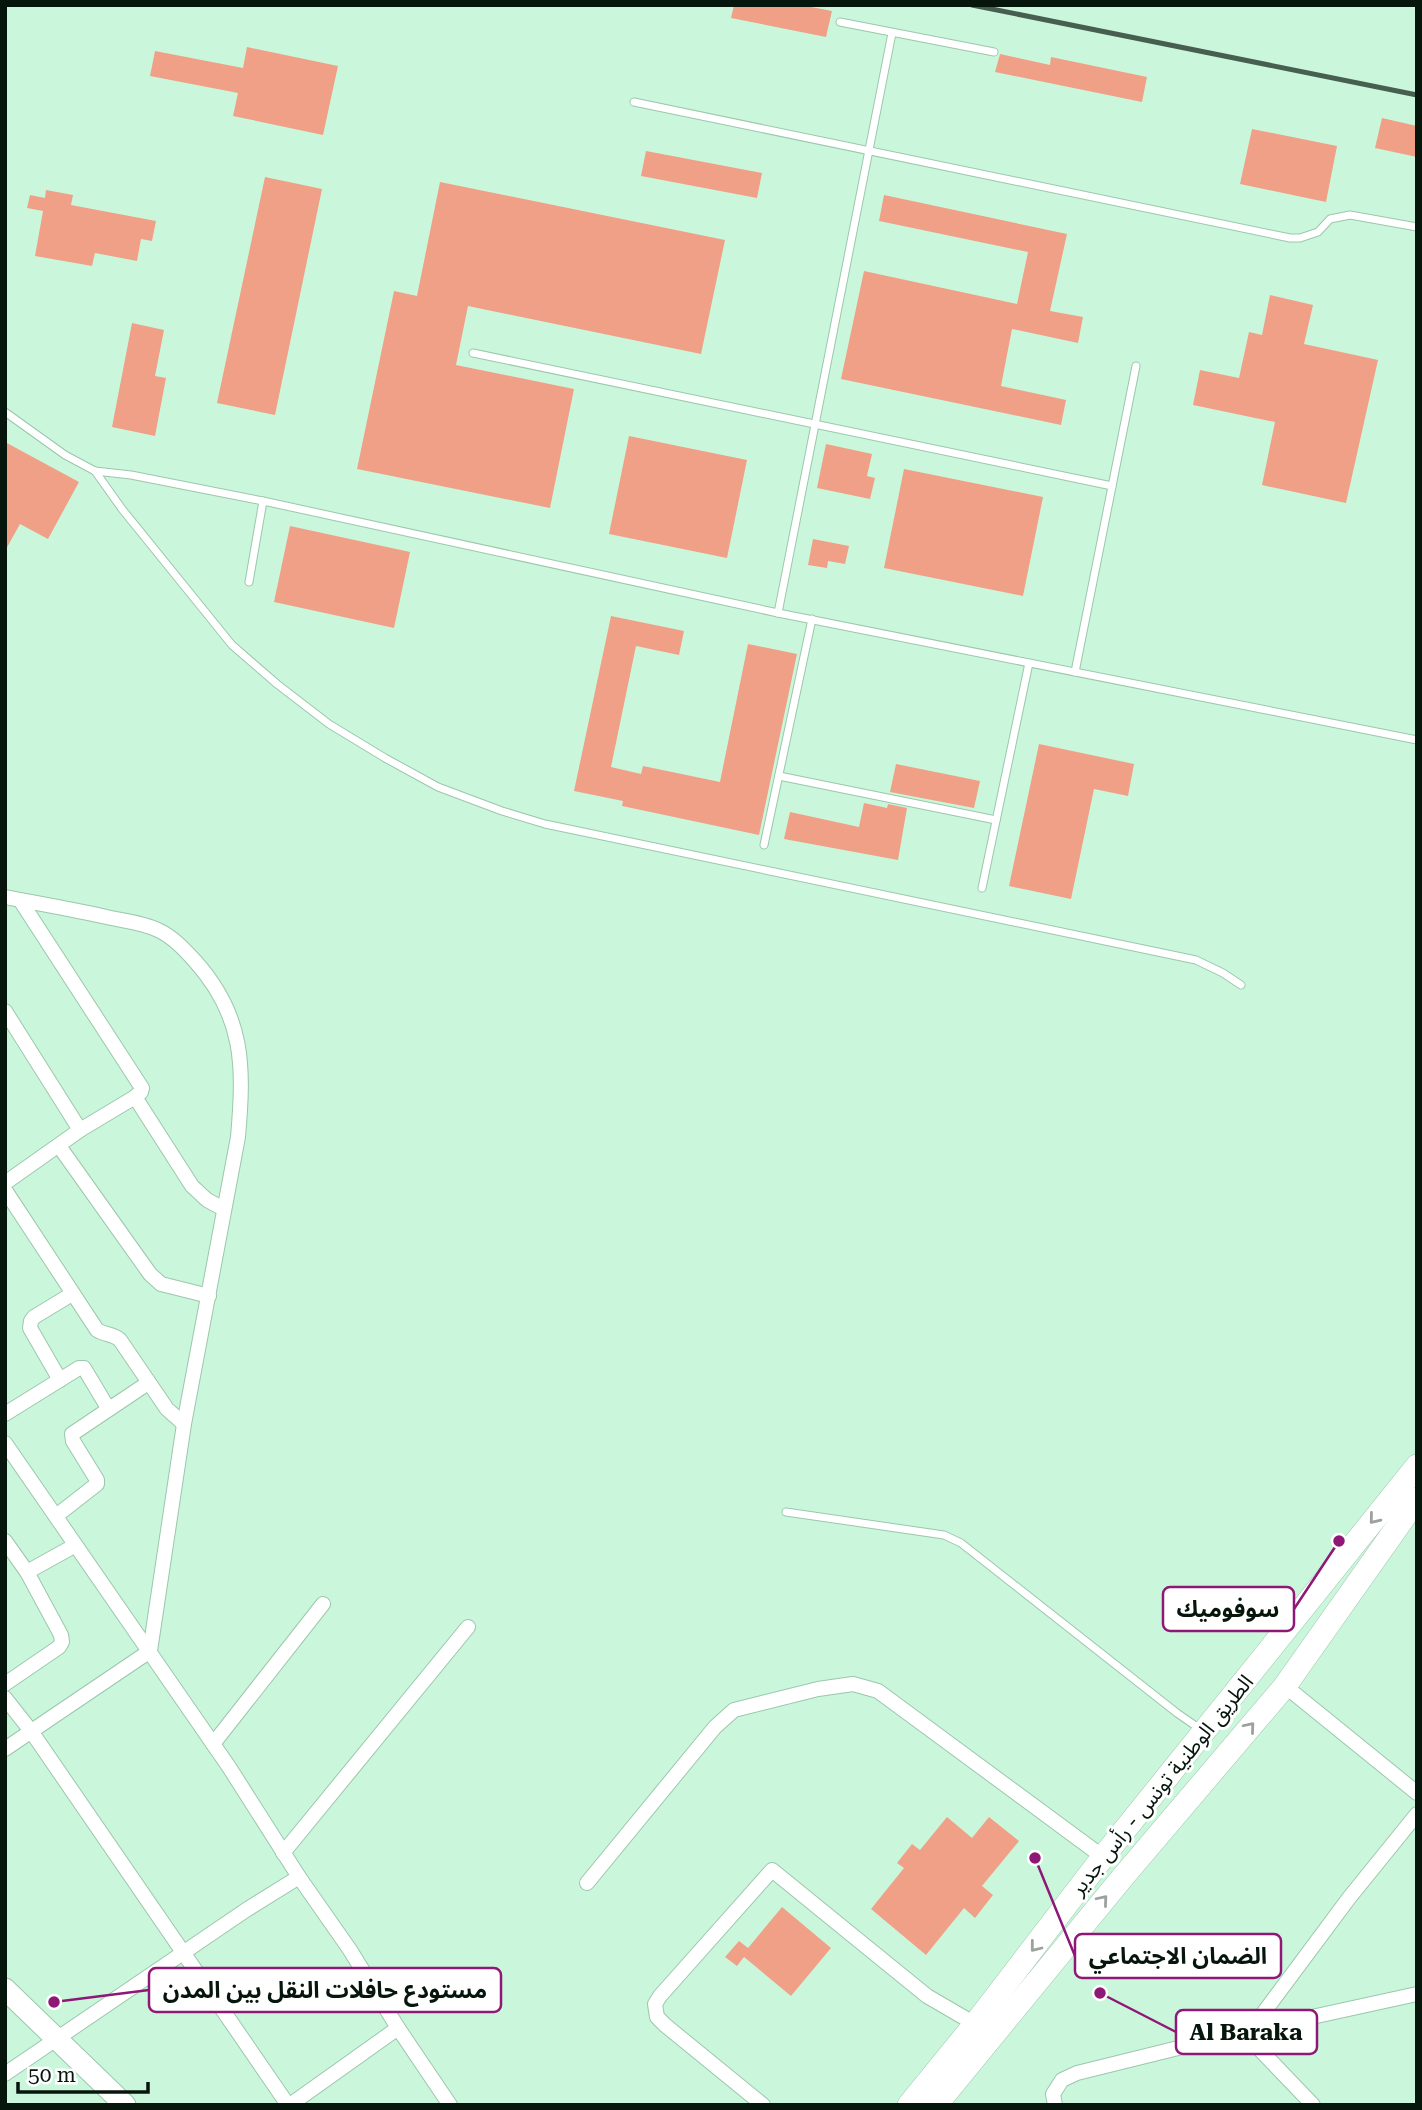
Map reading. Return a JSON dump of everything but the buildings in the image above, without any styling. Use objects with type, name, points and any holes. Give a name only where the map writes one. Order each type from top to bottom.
[{"type":"main road","name":"الطريق الوطنية تونس - رأس جدير","points":[[936,2105],[982,2031],[1104,1857],[1417,1466]]},
{"type":"main road","name":"الطريق الوطنية تونس - رأس جدير","points":[[909,2105],[982,2031],[1284,1686],[1417,1499]]},
{"type":"street","points":[[5,1183],[80,1130],[135,1097],[142,1088],[13,898]]},
{"type":"street","points":[[5,1749],[150,1651],[184,1424],[238,1138],[241,1097],[240,1060],[234,1023],[203,970],[181,946],[158,930],[134,923],[13,898]]},
{"type":"street","points":[[5,1011],[80,1130]]},
{"type":"street","points":[[135,1097],[192,1186],[207,1200],[223,1209]]},
{"type":"street","points":[[59,1146],[150,1274],[160,1284],[209,1296]]},
{"type":"street","points":[[5,1190],[97,1330],[117,1336],[167,1409],[184,1424]]},
{"type":"street","points":[[61,1380],[30,1328],[31,1321],[72,1294]]},
{"type":"street","points":[[5,1414],[84,1368],[108,1408]]},
{"type":"street","points":[[56,1516],[97,1484],[73,1441],[72,1434],[148,1383]]},
{"type":"street","points":[[5,1443],[150,1651],[350,1950],[443,2102]]},
{"type":"street","points":[[5,1541],[27,1572],[61,1635],[62,1642],[59,1647],[5,1684]]},
{"type":"street","points":[[27,1572],[75,1546]]},
{"type":"street","points":[[213,1744],[323,1604]]},
{"type":"street","points":[[284,1853],[468,1627]]},
{"type":"street","points":[[587,1883],[715,1727],[734,1710],[818,1689],[853,1684],[878,1691],[1104,1857]]},
{"type":"street","points":[[1284,1686],[1417,1793]]},
{"type":"street","points":[[5,1698],[32,1731],[289,2105],[398,2028]]},
{"type":"street","points":[[1246,2032],[1417,1814]]},
{"type":"street","points":[[763,2105],[665,2025],[657,2017],[654,2004],[772,1870],[927,1996],[982,2031]]},
{"type":"street","points":[[5,2074],[299,1877]]},
{"type":"street","points":[[5,1989],[125,2105]]},
{"type":"street","points":[[1055,2105],[1053,2094],[1062,2080],[1077,2073],[1417,1993]]},
{"type":"street","points":[[1246,2032],[1313,2105]]},
{"type":"lane","points":[[839,22],[994,52]]},
{"type":"lane","points":[[778,613],[891,33]]},
{"type":"lane","points":[[634,102],[1290,238],[1318,232],[1330,219],[1350,215],[1417,227]]},
{"type":"lane","points":[[473,353],[1112,486]]},
{"type":"lane","points":[[1075,672],[1136,366]]},
{"type":"lane","points":[[5,412],[65,455],[95,471],[131,475],[263,501],[778,613],[1417,740]]},
{"type":"lane","points":[[95,471],[232,645],[276,684],[330,724],[438,787],[545,824],[1196,960],[1241,985]]},
{"type":"lane","points":[[249,582],[263,501]]},
{"type":"lane","points":[[764,845],[812,619]]},
{"type":"lane","points":[[982,888],[1029,663]]},
{"type":"lane","points":[[779,776],[996,820]]},
{"type":"lane","points":[[786,1512],[944,1535],[961,1543],[1177,1713],[1204,1731]]},
{"type":"railway","points":[[972,5],[1417,95]]},
{"type":"place","name":"سوفوميك","points":[[1339,1541]]},
{"type":"place","name":"الضمان الاجتماعي","points":[[1035,1858]]},
{"type":"place","name":"Al Baraka","points":[[1100,1993]]},
{"type":"place","name":"مستودع حافلات النقل بين المدن","points":[[54,2002]]}]
